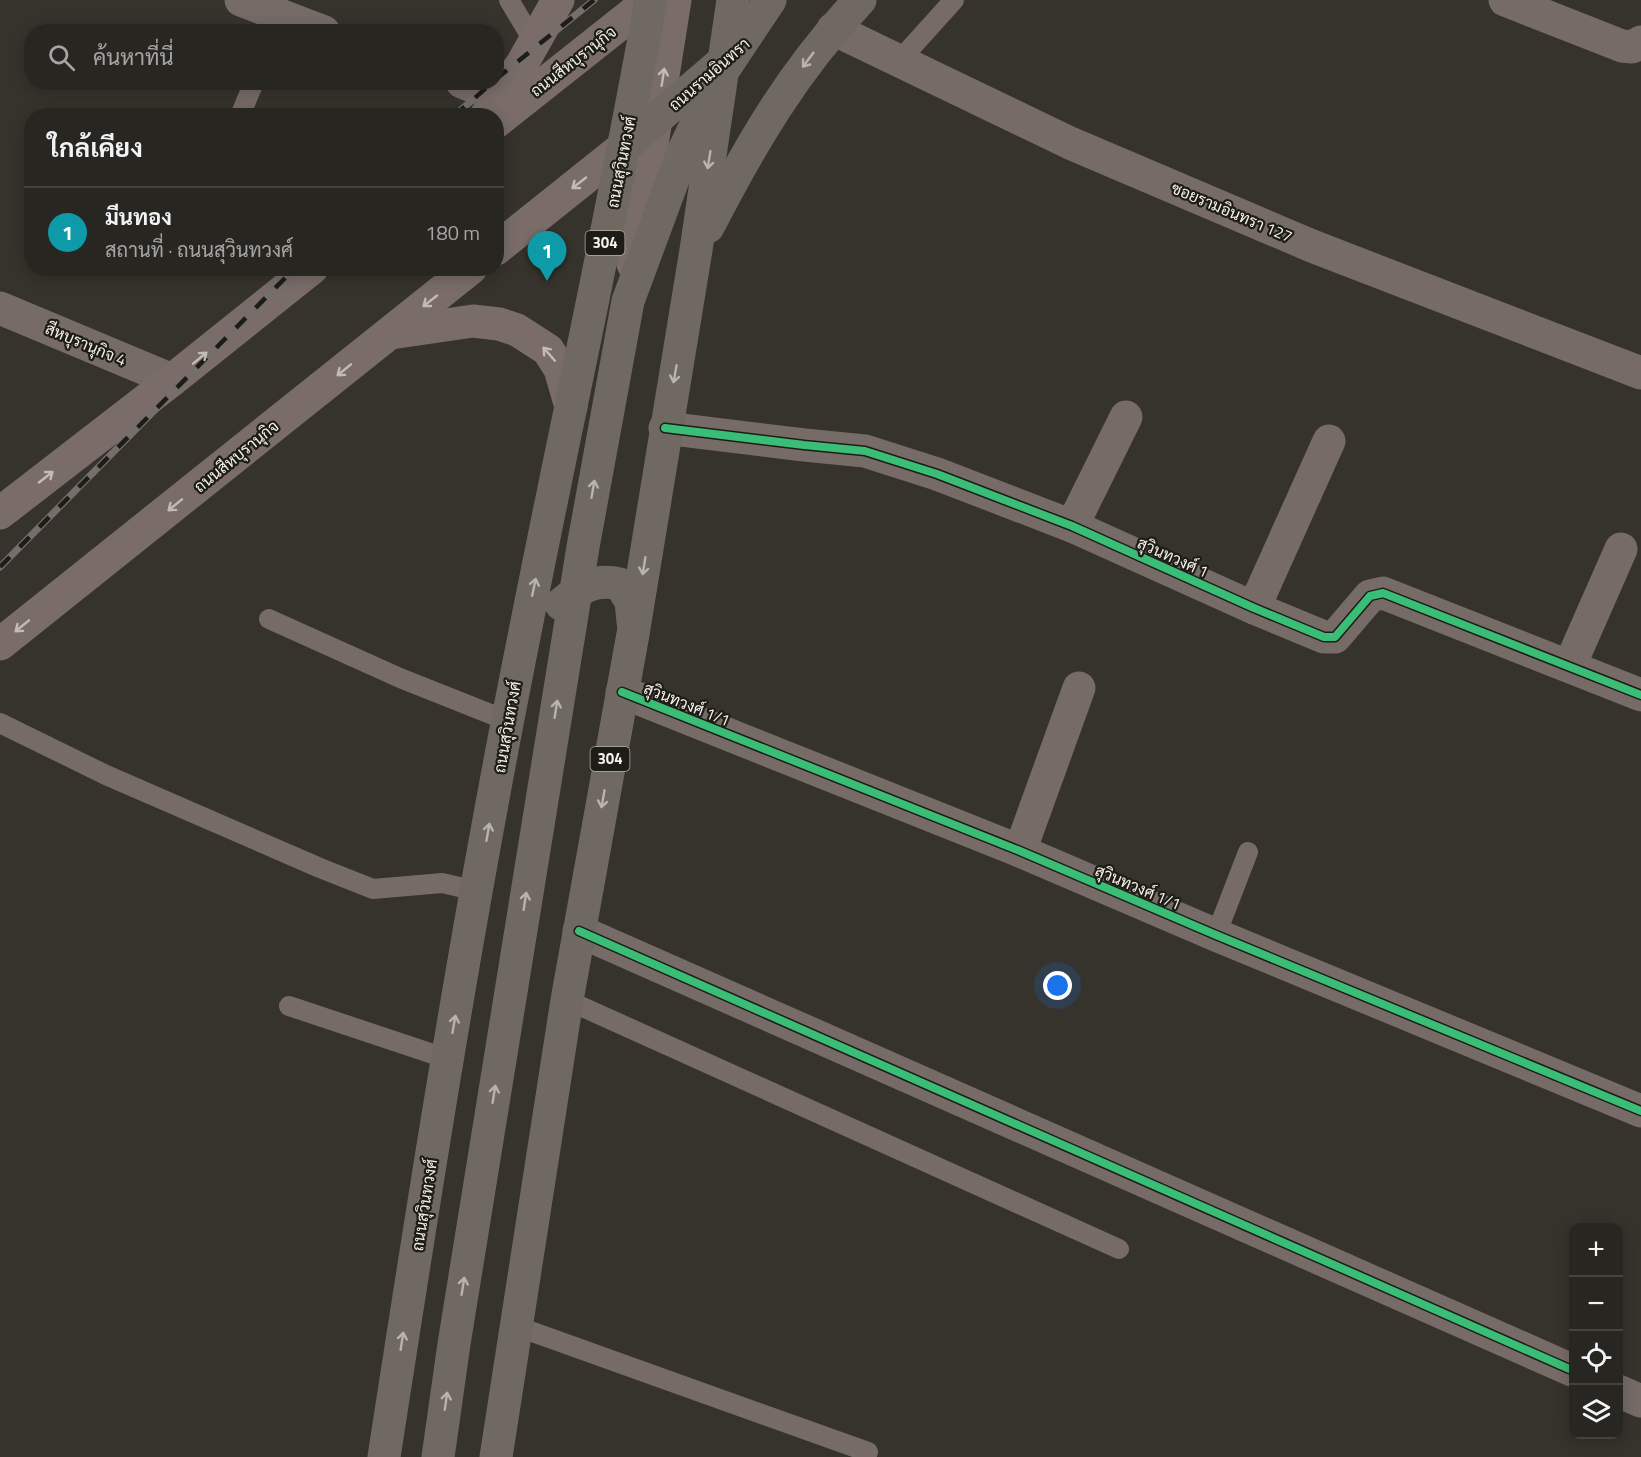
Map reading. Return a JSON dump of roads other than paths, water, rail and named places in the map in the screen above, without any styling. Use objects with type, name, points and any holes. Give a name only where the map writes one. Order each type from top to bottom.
[{"type":"highway","name":"ถนนสุวินทวงศ์","points":[[384,1457],[448,1059],[522,644],[625,146],[650,0]]},
{"type":"highway","name":"304","points":[[496,1457],[567,1000],[633,634],[696,250],[733,0]]},
{"type":"highway","points":[[438,1457],[453,1344],[583,547],[628,301],[684,150],[720,75],[770,0]]},
{"type":"highway","name":"ถนนรามอินทรา","points":[[625,146],[792,0]]},
{"type":"highway","points":[[696,250],[761,129],[806,62],[832,29],[860,0]]},
{"type":"highway","points":[[585,339],[619,291],[631,281],[643,277],[658,276],[668,279],[676,288],[682,300],[683,325]]},
{"type":"highway","points":[[522,644],[556,608],[573,594],[595,582],[620,584],[628,594],[631,601],[633,634]]},
{"type":"main road","points":[[496,108],[558,0]]},
{"type":"main road","name":"ถนนสีหบุรานุกิจ","points":[[498,108],[650,0]]},
{"type":"main road","points":[[628,301],[675,0]]},
{"type":"main road","points":[[504,243],[625,146]]},
{"type":"main road","points":[[0,513],[302,276]]},
{"type":"main road","name":"ถนนสีหบุรานุกิจ","points":[[0,644],[461,276]]},
{"type":"main road","points":[[389,334],[473,321],[499,324],[516,330],[548,350],[560,369],[571,407]]},
{"type":"street","points":[[241,0],[277,24]]},
{"type":"street","points":[[1505,0],[1622,46],[1632,47],[1641,42]]},
{"type":"street","name":"ซอยรามอินทรา 127","points":[[832,29],[1070,143],[1312,246],[1641,373]]},
{"type":"street","points":[[471,90],[491,108]]},
{"type":"street","name":"สีหบุรานุกิจ 4","points":[[0,308],[172,380]]},
{"type":"street","points":[[1072,526],[1126,417]]},
{"type":"street","name":"สุวินทวงศ์ 1","points":[[665,428],[804,446],[865,451],[937,474],[1072,526],[1324,637],[1335,637],[1370,596],[1383,593],[1641,695]]},
{"type":"street","points":[[1254,608],[1329,441]]},
{"type":"street","points":[[1570,665],[1621,549]]},
{"type":"street","points":[[1020,851],[1078,688]]},
{"type":"street","name":"สุวินทวงศ์ 1/1","points":[[622,692],[1020,851],[1641,1111]]},
{"type":"street","points":[[579,931],[1569,1369]]},
{"type":"street","points":[[1623,1393],[1641,1401]]},
{"type":"lane","points":[[508,0],[534,42]]},
{"type":"lane","points":[[899,61],[954,0]]},
{"type":"lane","points":[[243,108],[251,90]]},
{"type":"lane","points":[[269,619],[400,678],[508,721]]},
{"type":"lane","points":[[0,723],[106,775],[373,889],[442,883],[477,891]]},
{"type":"lane","points":[[1216,935],[1248,852]]},
{"type":"lane","points":[[567,1000],[1119,1249]]},
{"type":"lane","points":[[289,1006],[448,1059]]},
{"type":"lane","points":[[516,1326],[868,1452]]},
{"type":"railway","points":[[504,73],[594,0]]},
{"type":"railway","points":[[463,108],[484,90]]},
{"type":"railway","points":[[0,567],[287,276]]},
{"type":"place","name":"มีนทอง","points":[[547,281]]}]
